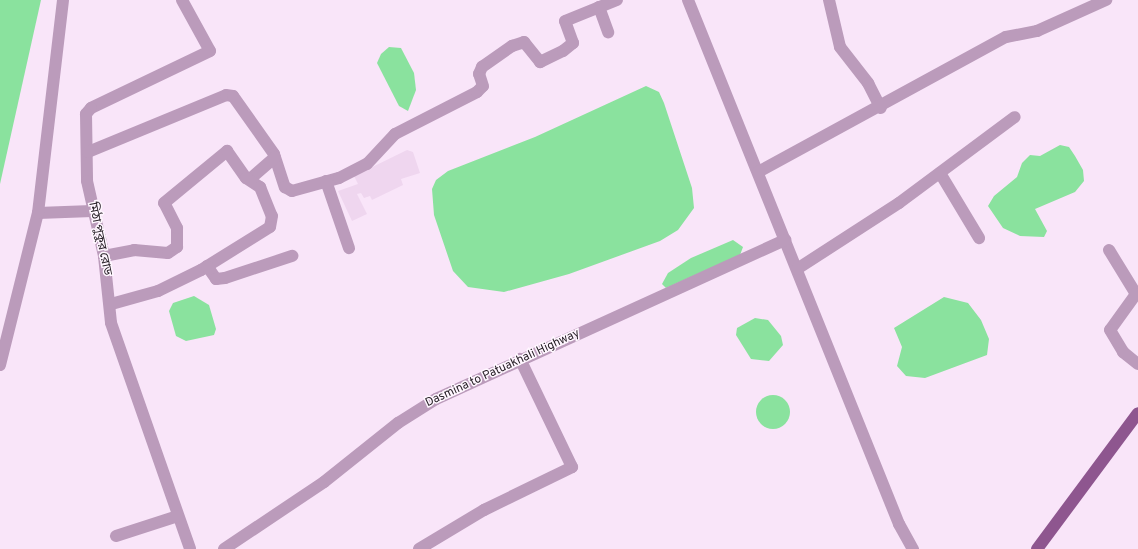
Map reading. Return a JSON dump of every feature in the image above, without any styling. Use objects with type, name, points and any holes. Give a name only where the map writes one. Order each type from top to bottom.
[{"type":"main road","points":[[1037,549],[1136,420]]},
{"type":"street","points":[[0,365],[38,213],[63,0]]},
{"type":"street","name":"মিঠা পুকুর রোড","points":[[182,0],[210,50],[91,108],[86,114],[92,211],[104,256],[111,304],[111,323],[190,549]]},
{"type":"street","points":[[88,152],[226,95],[233,96],[275,158],[285,186],[292,191],[326,181],[367,164],[395,134],[477,92],[483,86],[479,74],[482,67],[512,46],[524,42],[540,62],[563,51],[573,43],[565,21],[617,0]]},
{"type":"street","points":[[688,0],[899,524],[912,549]]},
{"type":"street","points":[[829,0],[840,47],[868,83],[881,108]]},
{"type":"street","points":[[758,172],[881,108],[1006,37],[1037,31],[1106,0]]},
{"type":"street","points":[[599,7],[608,32]]},
{"type":"street","points":[[797,269],[940,173],[1015,118]]},
{"type":"street","points":[[104,256],[134,250],[168,253],[177,247],[177,228],[164,203],[227,151],[250,179],[260,187],[272,216],[270,226],[207,266],[158,291],[111,304]]},
{"type":"street","points":[[250,179],[275,158]]},
{"type":"street","points":[[940,173],[979,238]]},
{"type":"street","points":[[326,181],[349,248]]},
{"type":"street","points":[[38,213],[92,211]]},
{"type":"street","name":"Dasmina to Patuakhali Highway","points":[[224,549],[324,482],[416,411],[520,360],[785,240]]},
{"type":"street","points":[[1110,250],[1136,294],[1110,330],[1123,352],[1138,364]]},
{"type":"street","points":[[207,266],[216,278],[225,278],[292,256]]},
{"type":"street","points":[[419,549],[484,510],[572,467],[520,360]]},
{"type":"street","points":[[116,536],[178,516]]},
{"type":"shaded area","points":[[0,0],[41,0],[0,184]]},
{"type":"shaded area","points":[[389,47],[401,48],[414,73],[416,90],[408,111],[399,106],[377,63],[381,54]]},
{"type":"shaded area","points":[[646,86],[659,92],[664,103],[692,188],[694,208],[678,230],[660,241],[569,274],[504,292],[468,287],[453,271],[434,215],[432,189],[436,180],[448,171],[535,137]]},
{"type":"shaded area","points":[[1060,145],[1069,147],[1075,156],[1083,170],[1084,181],[1075,192],[1035,209],[1047,231],[1044,237],[1020,236],[1003,228],[988,206],[994,196],[1017,177],[1022,163],[1030,155],[1040,156]]},
{"type":"shaded area","points":[[407,150],[413,152],[420,173],[401,179],[403,185],[372,200],[370,196],[364,198],[361,193],[357,194],[367,214],[352,221],[338,191],[358,184],[354,176]]},
{"type":"shaded area","points":[[733,240],[743,247],[740,255],[666,288],[662,284],[668,273],[691,258]]},
{"type":"shaded area","points":[[194,296],[209,305],[216,329],[214,335],[186,341],[176,336],[169,311],[173,303]]},
{"type":"shaded area","points":[[944,297],[968,303],[981,320],[989,339],[987,355],[925,378],[906,376],[897,366],[902,347],[894,328]]},
{"type":"shaded area","points":[[755,318],[768,320],[781,336],[783,345],[769,361],[751,359],[736,335],[737,328]]},
{"type":"shaded area","points":[[770,395],[776,395],[785,400],[789,406],[789,418],[785,424],[776,429],[770,429],[761,424],[756,415],[756,409],[761,400]]}]
